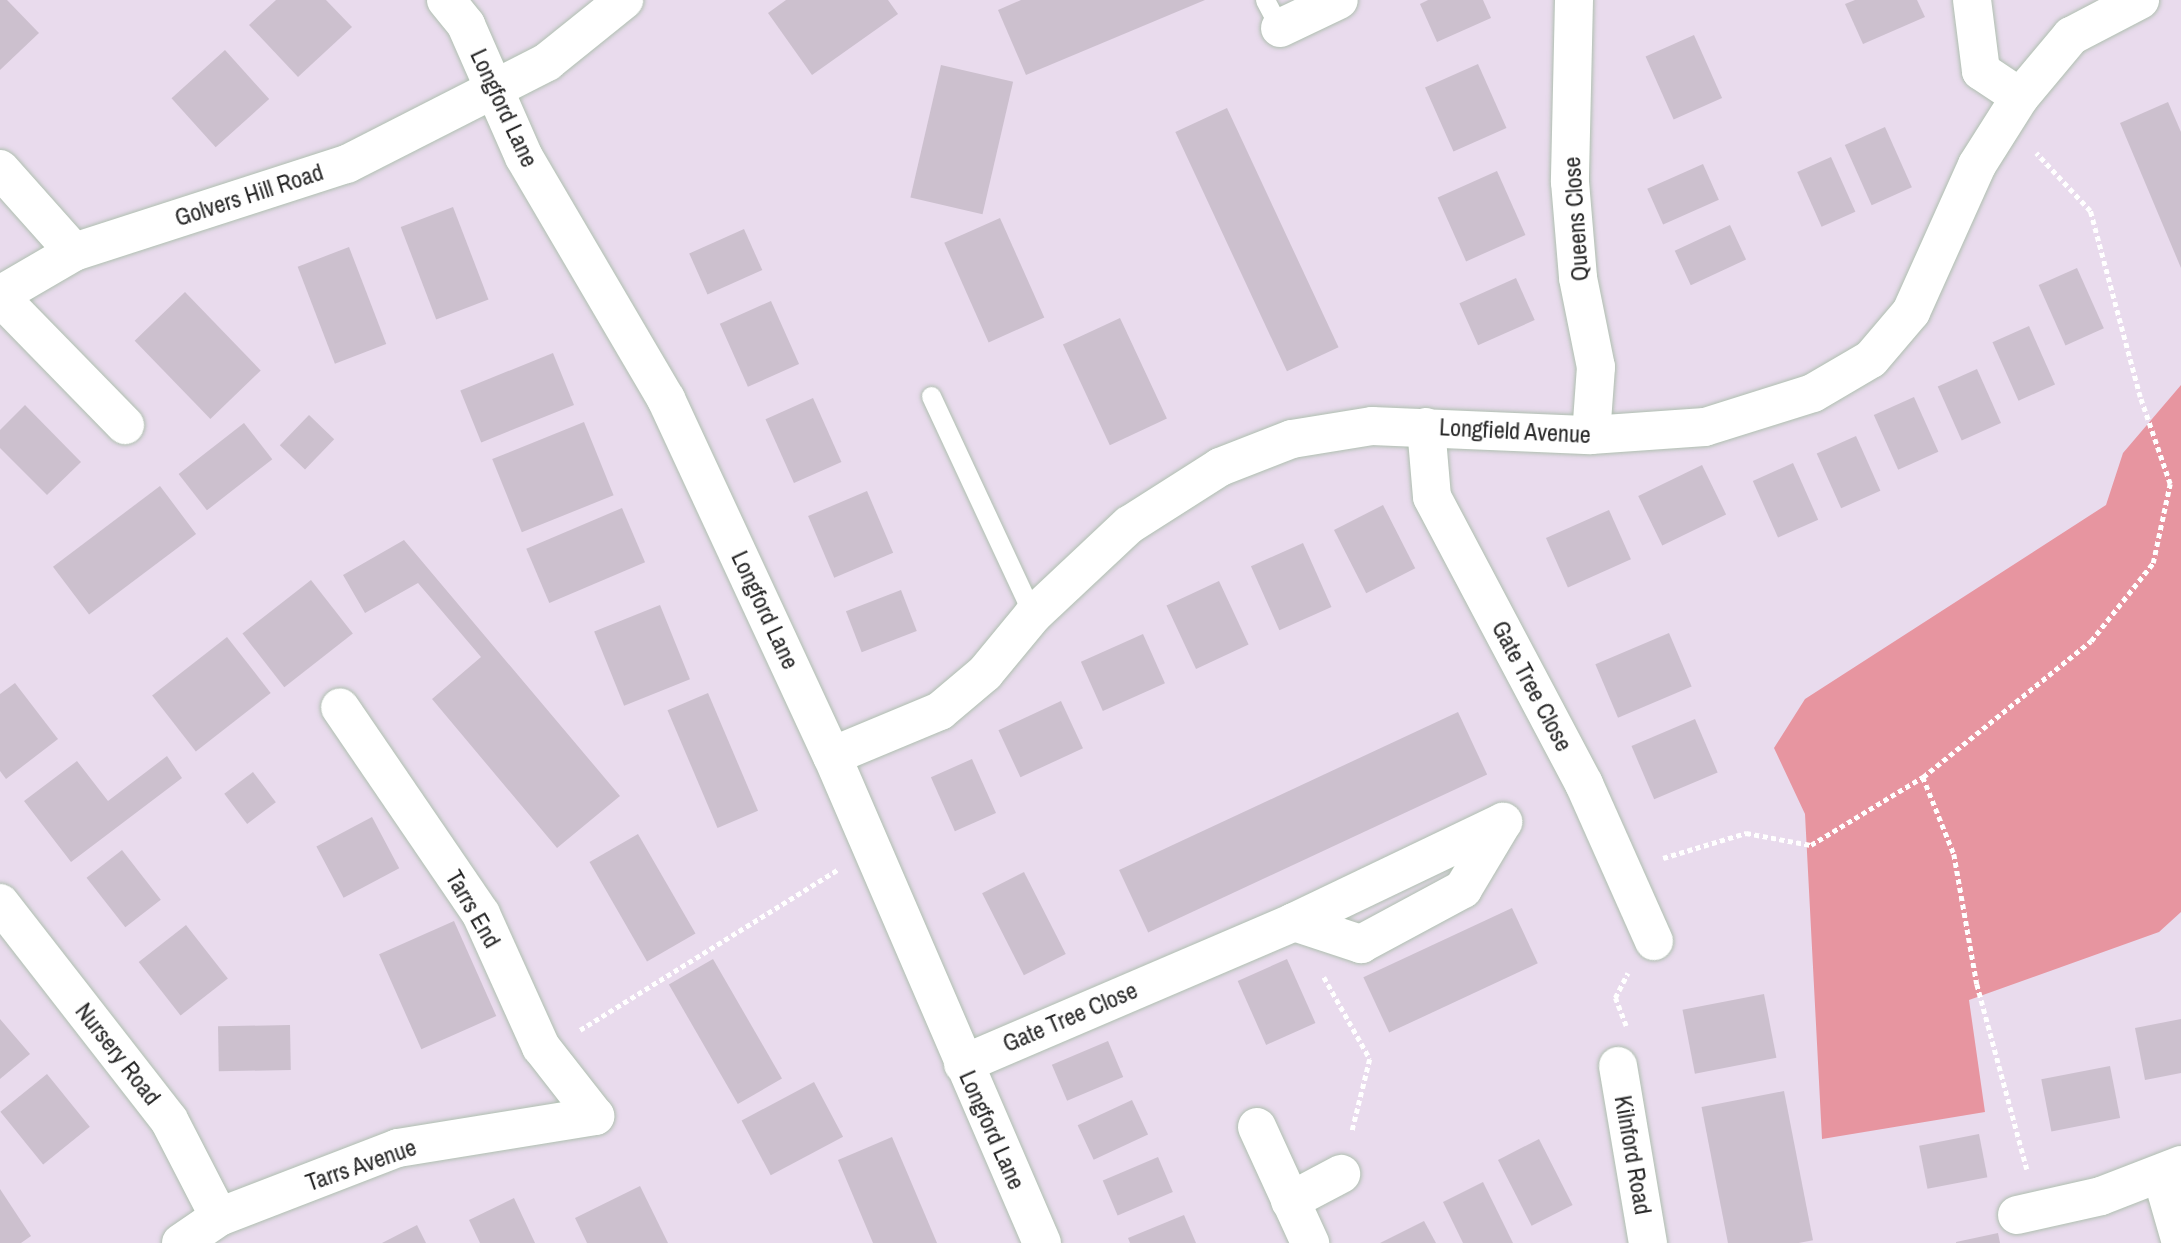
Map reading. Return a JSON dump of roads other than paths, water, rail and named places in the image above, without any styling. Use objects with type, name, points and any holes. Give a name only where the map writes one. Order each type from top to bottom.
[{"type":"street","name":"Longford Lane","points":[[446,0],[466,25],[496,88],[524,157],[666,399],[832,756],[1042,1243]]},
{"type":"street","name":"Golvers Hill Road","points":[[0,296],[74,252],[347,164],[547,62],[624,0]]},
{"type":"street","points":[[1272,14],[1339,0]]},
{"type":"street","name":"Queens Close","points":[[1574,0],[1570,182],[1578,278],[1596,367],[1591,435]]},
{"type":"street","points":[[1972,0],[1981,71],[2011,111]]},
{"type":"street","name":"Longfield Avenue","points":[[832,756],[940,711],[985,673],[1033,615],[1129,525],[1220,467],[1293,439],[1372,426],[1591,435],[1704,427],[1813,393],[1871,359],[1911,312],[1977,165],[2011,111],[2071,36],[2140,0]]},
{"type":"street","points":[[0,169],[74,252]]},
{"type":"street","points":[[0,296],[125,425]]},
{"type":"street","name":"Gate Tree Close","points":[[1426,427],[1432,497],[1584,784],[1654,941]]},
{"type":"street","name":"Tarrs End","points":[[340,707],[481,914],[541,1046],[595,1116]]},
{"type":"street","name":"Gate Tree Close","points":[[963,1064],[1294,922],[1503,822],[1463,889],[1361,944],[1294,922]]},
{"type":"street","name":"Nursery Road","points":[[0,903],[169,1120],[219,1217]]},
{"type":"street","name":"Kilnford Road","points":[[1618,1066],[1648,1243]]},
{"type":"street","name":"Tarrs Avenue","points":[[181,1243],[219,1217],[398,1148],[595,1116]]},
{"type":"street","points":[[1257,1127],[1310,1243]]},
{"type":"street","points":[[2028,1213],[2172,1171],[2180,1243]]},
{"type":"street","points":[[1290,1201],[1341,1174]]},
{"type":"lane","points":[[931,397],[1033,615]]}]
